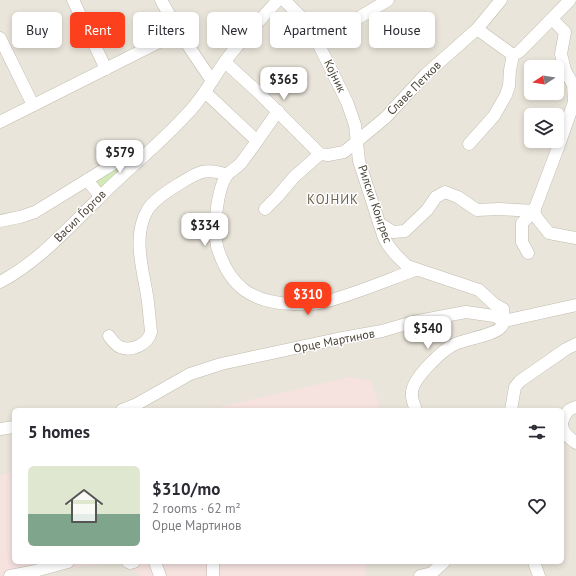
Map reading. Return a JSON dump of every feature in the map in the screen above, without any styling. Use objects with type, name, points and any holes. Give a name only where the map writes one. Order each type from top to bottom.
[{"type":"street","points":[[73,0],[106,69]]},
{"type":"street","points":[[161,0],[168,12]]},
{"type":"street","name":"Васил Ѓоргов","points":[[0,282],[13,275],[42,254],[100,196],[159,144],[188,114],[237,45],[278,0]]},
{"type":"street","name":"Којник","points":[[284,0],[296,12]]},
{"type":"street","points":[[361,16],[388,0]]},
{"type":"street","name":"Славе Петков","points":[[320,154],[339,154],[344,152],[385,118],[425,75],[477,29],[501,0]]},
{"type":"street","points":[[513,55],[519,52],[570,0]]},
{"type":"street","points":[[528,253],[522,242],[522,223],[534,212],[574,102],[573,85],[565,70],[561,54],[570,33],[552,19]]},
{"type":"street","points":[[477,29],[513,55]]},
{"type":"street","points":[[0,38],[33,105]]},
{"type":"street","points":[[0,122],[148,48]]},
{"type":"street","points":[[192,48],[212,81]]},
{"type":"street","name":"Којник","points":[[322,48],[347,102],[355,125],[357,140]]},
{"type":"street","points":[[469,144],[494,116],[506,95],[510,86],[510,70],[513,55]]},
{"type":"street","points":[[224,62],[278,111],[320,154],[294,177],[265,209]]},
{"type":"street","points":[[205,92],[257,141]]},
{"type":"street","points":[[278,111],[240,164],[227,175],[220,191],[215,227],[217,244],[222,261],[240,287],[262,300],[274,303],[323,303],[415,270]]},
{"type":"street","name":"Рилски Конгрес","points":[[357,140],[359,161],[379,223],[388,245],[402,262],[415,270],[479,290],[494,304],[503,309],[504,321]]},
{"type":"street","points":[[0,221],[35,212],[120,158],[133,159],[146,155]]},
{"type":"street","points":[[109,336],[116,345],[122,348],[138,346],[150,337],[151,332],[148,301],[141,266],[140,244],[142,221],[149,208],[176,186],[197,172],[219,172],[227,175]]},
{"type":"street","points":[[87,180],[100,196]]},
{"type":"street","points":[[379,223],[393,232],[405,231],[428,210],[436,197],[445,192],[458,197],[477,210],[499,209],[534,212]]},
{"type":"street","points":[[534,212],[549,234],[576,238]]},
{"type":"street","points":[[416,408],[412,392],[417,379],[428,367],[454,345],[495,332],[502,327],[504,321],[576,305]]},
{"type":"street","name":"Орце Мартинов","points":[[127,408],[137,404],[190,374],[221,364],[382,331],[413,322],[466,312],[494,316],[504,321]]},
{"type":"street","points":[[511,408],[515,388],[520,381],[576,344]]},
{"type":"street","points":[[564,415],[570,408],[576,407]]},
{"type":"street","points":[[0,429],[12,427]]},
{"type":"street","points":[[564,432],[576,443]]},
{"type":"street","points":[[10,576],[61,564]]},
{"type":"street","points":[[156,564],[160,576]]},
{"type":"street","points":[[213,564],[213,576]]},
{"type":"street","points":[[420,576],[432,573],[442,564]]},
{"type":"street","points":[[535,564],[539,576]]},
{"type":"shaded area","points":[[0,0],[576,0],[576,576],[0,576]]},
{"type":"shaded area","points":[[350,377],[371,381],[380,408],[220,408],[223,406]]},
{"type":"shaded area","points":[[12,472],[12,564],[103,564],[0,576],[0,475]]},
{"type":"shaded area","points":[[129,564],[366,564],[366,576],[140,576]]},
{"type":"green space","points":[[133,159],[100,189],[95,179]]},
{"type":"district","name":"КОЈНИК","points":[[333,199]]}]
